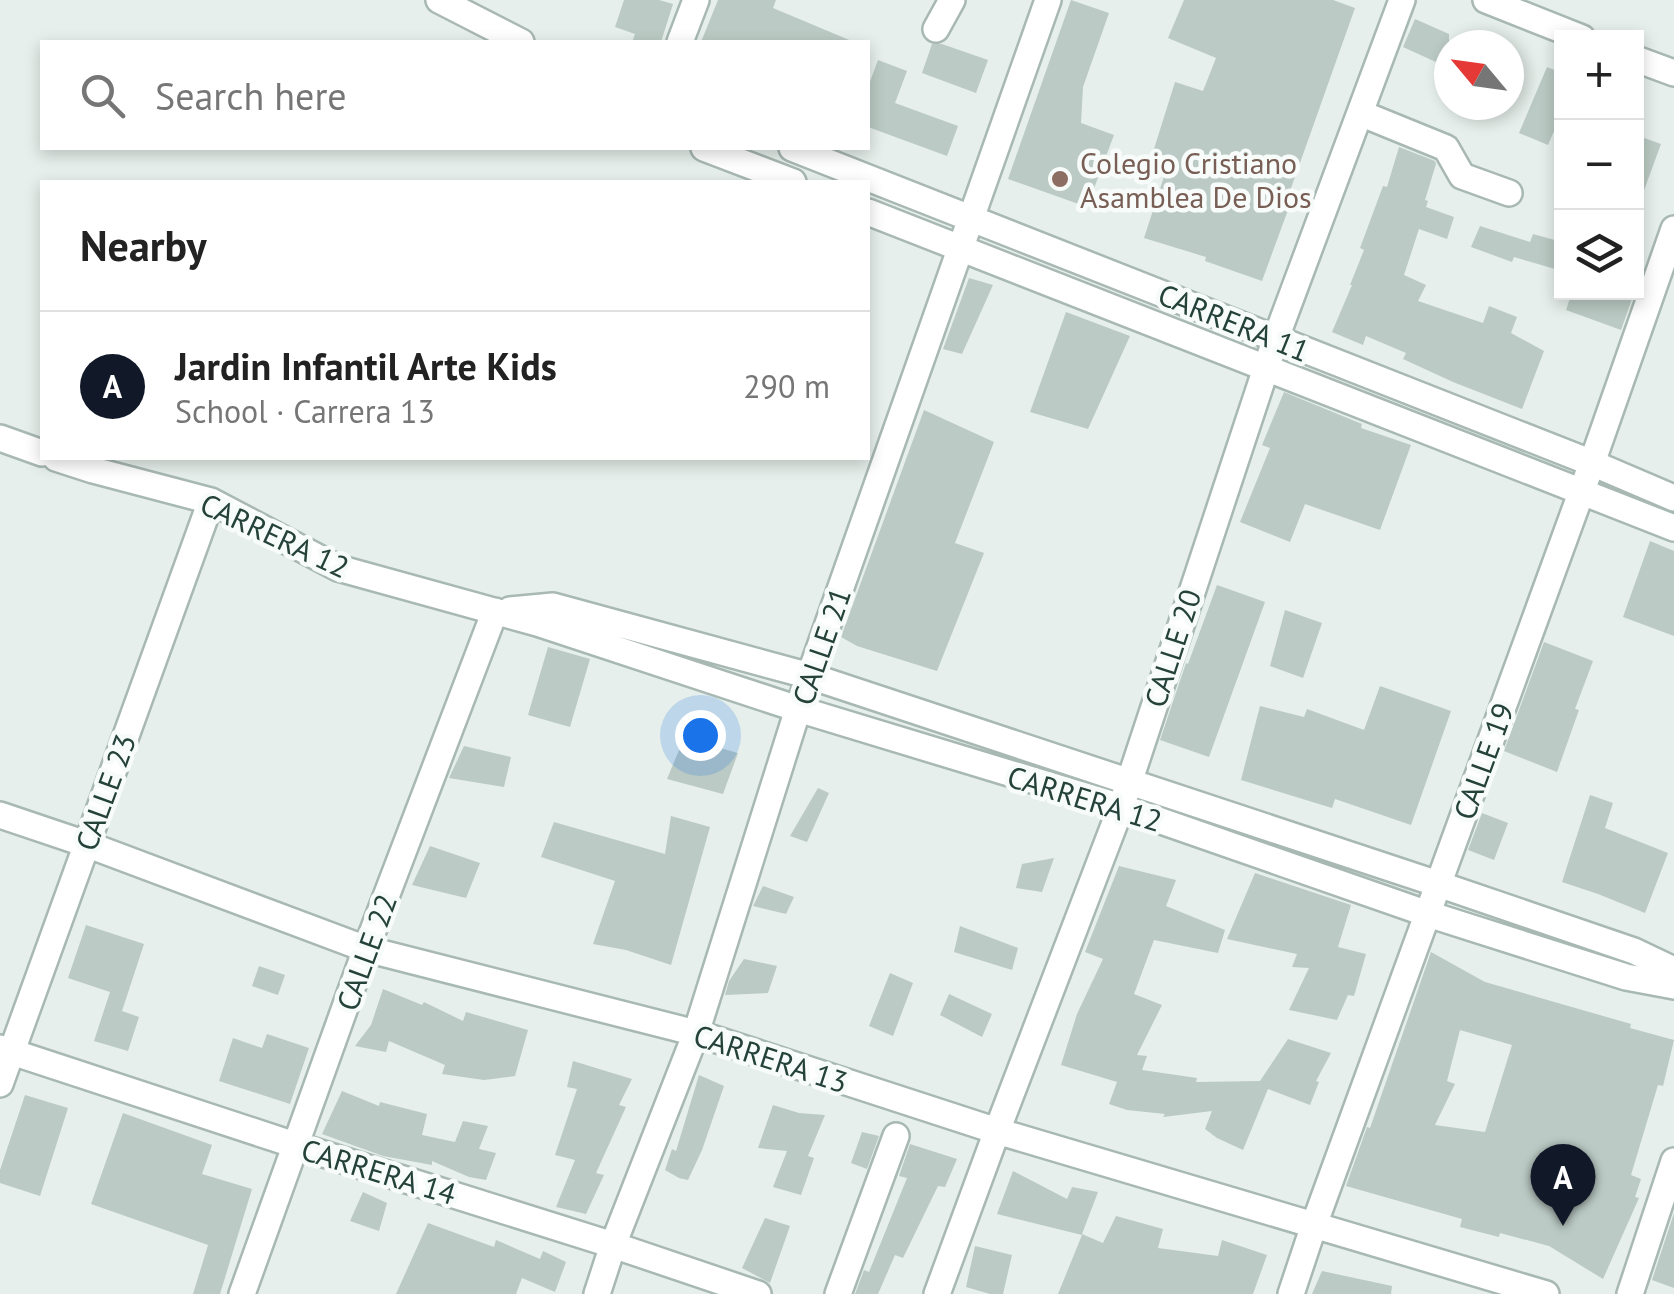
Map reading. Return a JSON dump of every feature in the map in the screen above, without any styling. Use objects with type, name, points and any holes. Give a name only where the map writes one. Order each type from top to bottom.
[{"type":"street","points":[[439,0],[517,40]]},
{"type":"street","points":[[681,40],[696,0]]},
{"type":"street","points":[[936,30],[952,0]]},
{"type":"street","name":"CALLE 21","points":[[597,1294],[696,1034],[798,709],[1048,0]]},
{"type":"street","name":"CALLE 20","points":[[937,1294],[1125,795],[1276,338],[1402,0]]},
{"type":"street","points":[[1486,0],[1562,30]]},
{"type":"street","points":[[1644,61],[1674,73]]},
{"type":"street","points":[[1360,113],[1446,148],[1462,176],[1510,193]]},
{"type":"street","points":[[709,150],[788,180]]},
{"type":"street","name":"CARRERA 11","points":[[797,150],[1674,498]]},
{"type":"street","name":"CARRERA 11","points":[[870,213],[1674,528]]},
{"type":"street","name":"CALLE 19","points":[[1291,1294],[1674,229]]},
{"type":"street","points":[[0,438],[40,452]]},
{"type":"street","name":"CARRERA 12","points":[[62,460],[211,500],[338,568],[495,611],[798,709],[1125,795],[1438,884],[1634,951],[1674,970]]},
{"type":"street","name":"CALLE 23","points":[[0,1084],[5,1050],[86,844],[211,500]]},
{"type":"street","name":"CARRERA 12","points":[[495,611],[553,606],[810,676],[1428,914],[1626,977],[1674,986]]},
{"type":"street","name":"CALLE 22","points":[[242,1294],[366,949],[495,611]]},
{"type":"street","name":"CARRERA 13","points":[[0,815],[366,949],[696,1034],[997,1131],[1546,1294]]},
{"type":"street","name":"CARRERA 14","points":[[5,1050],[758,1294]]},
{"type":"street","points":[[838,1294],[896,1136]]},
{"type":"street","points":[[1630,1294],[1674,1161]]},
{"type":"building","points":[[624,0],[673,4],[662,40],[633,40],[635,34],[615,27]]},
{"type":"building","points":[[718,0],[776,0],[773,8],[849,40],[702,40]]},
{"type":"building","points":[[1071,0],[1109,13],[1083,87],[1081,123],[1114,135],[1087,207],[1008,179]]},
{"type":"building","points":[[1184,0],[1333,0],[1355,8],[1262,281],[1205,261],[1206,257],[1144,238],[1170,158],[1153,152],[1175,82],[1203,91],[1216,58],[1168,38]]},
{"type":"building","points":[[1415,19],[1440,30],[1434,30],[1434,61],[1403,47]]},
{"type":"building","points":[[932,44],[988,60],[976,93],[922,73]]},
{"type":"building","points":[[878,60],[907,71],[895,103],[958,126],[947,156],[870,128],[870,82]]},
{"type":"building","points":[[1547,67],[1554,70],[1554,131],[1548,145],[1519,133]]},
{"type":"building","points":[[1644,138],[1661,144],[1644,190]]},
{"type":"building","points":[[1399,147],[1435,161],[1426,207],[1454,217],[1447,239],[1419,229],[1404,275],[1426,285],[1418,301],[1483,323],[1489,306],[1517,317],[1511,333],[1544,351],[1522,409],[1403,359],[1406,353],[1366,336],[1363,345],[1332,332]]},
{"type":"building","points":[[1480,226],[1530,242],[1533,234],[1554,240],[1554,269],[1514,257],[1512,262],[1471,247]]},
{"type":"building","points":[[969,278],[993,285],[962,354],[943,349]]},
{"type":"building","points":[[1569,300],[1632,300],[1621,330],[1566,310]]},
{"type":"building","points":[[1066,312],[1130,336],[1088,429],[1030,412]]},
{"type":"building","points":[[1284,392],[1362,424],[1361,428],[1411,445],[1380,530],[1305,504],[1290,542],[1240,522],[1270,448],[1262,445]]},
{"type":"building","points":[[924,410],[994,442],[955,543],[984,553],[937,671],[857,646],[841,637]]},
{"type":"building","points":[[1650,541],[1674,551],[1674,636],[1623,617]]},
{"type":"building","points":[[1217,585],[1265,602],[1209,757],[1160,740]]},
{"type":"building","points":[[1285,610],[1322,623],[1303,678],[1270,666]]},
{"type":"building","points":[[1544,642],[1593,661],[1557,772],[1504,751]]},
{"type":"building","points":[[548,647],[590,659],[570,727],[528,715]]},
{"type":"building","points":[[1380,686],[1451,711],[1411,825],[1335,799],[1332,808],[1241,780],[1260,706],[1304,717],[1307,709],[1364,730]]},
{"type":"building","points":[[684,738],[738,753],[723,794],[667,779]]},
{"type":"building","points":[[464,746],[511,757],[504,787],[449,778]]},
{"type":"building","points":[[818,788],[829,793],[807,842],[790,836]]},
{"type":"building","points":[[1590,795],[1613,803],[1605,828],[1668,853],[1645,913],[1562,882]]},
{"type":"building","points":[[1482,813],[1508,823],[1494,860],[1468,850]]},
{"type":"building","points":[[671,816],[710,827],[671,965],[593,944],[615,881],[541,857],[554,822],[665,854]]},
{"type":"building","points":[[430,846],[480,863],[466,898],[412,885]]},
{"type":"building","points":[[1054,858],[1042,892],[1016,888],[1022,864]]},
{"type":"building","points":[[1119,866],[1176,880],[1166,906],[1225,930],[1218,953],[1154,940],[1134,994],[1162,1005],[1137,1055],[1147,1056],[1142,1070],[1197,1078],[1196,1082],[1260,1081],[1288,1039],[1331,1053],[1316,1081],[1319,1082],[1310,1105],[1268,1089],[1243,1150],[1205,1129],[1212,1111],[1163,1117],[1165,1114],[1127,1110],[1109,1104],[1117,1082],[1061,1065],[1077,1014],[1103,959],[1085,952]]},
{"type":"building","points":[[1255,873],[1351,905],[1338,947],[1366,954],[1354,996],[1348,995],[1337,1020],[1289,1010],[1309,968],[1292,967],[1297,954],[1227,939]]},
{"type":"building","points":[[763,886],[794,897],[786,914],[753,906]]},
{"type":"building","points":[[86,925],[144,944],[122,1011],[139,1017],[128,1051],[94,1041],[110,992],[68,978]]},
{"type":"building","points":[[960,926],[1018,948],[1012,970],[954,952]]},
{"type":"building","points":[[1431,952],[1485,982],[1674,1040],[1663,1086],[1658,1085],[1631,1175],[1641,1179],[1635,1197],[1639,1198],[1603,1279],[1549,1246],[1460,1227],[1462,1219],[1346,1186],[1367,1127],[1370,1128]],"holes":[[[1460,1030],[1512,1045],[1485,1132],[1435,1125],[1455,1084],[1447,1081]]]},
{"type":"building","points":[[744,959],[777,966],[768,993],[725,995]]},
{"type":"building","points":[[259,966],[285,975],[278,995],[252,986]]},
{"type":"building","points":[[890,973],[913,983],[893,1036],[869,1026]]},
{"type":"building","points":[[383,989],[422,1005],[424,1002],[463,1021],[466,1012],[528,1030],[515,1076],[484,1080],[442,1074],[445,1065],[389,1041],[386,1052],[355,1046],[371,1025]]},
{"type":"building","points":[[949,994],[992,1014],[982,1037],[940,1015]]},
{"type":"building","points":[[267,1034],[309,1048],[290,1104],[219,1081],[233,1038],[262,1048]]},
{"type":"building","points":[[573,1061],[632,1079],[619,1105],[626,1107],[596,1173],[604,1175],[586,1214],[556,1207],[575,1160],[555,1155],[577,1089],[567,1087]]},
{"type":"building","points":[[699,1075],[724,1086],[688,1180],[665,1170],[672,1149],[676,1151]]},
{"type":"building","points":[[342,1091],[379,1106],[380,1102],[427,1114],[422,1135],[455,1142],[463,1121],[488,1126],[479,1149],[496,1153],[486,1180],[432,1161],[432,1165],[383,1156],[322,1134]]},
{"type":"building","points":[[25,1095],[68,1108],[40,1196],[0,1183],[0,1170]]},
{"type":"building","points":[[773,1105],[825,1115],[808,1156],[814,1158],[801,1195],[773,1187],[787,1151],[758,1148]]},
{"type":"building","points":[[123,1113],[212,1145],[202,1174],[252,1189],[220,1294],[193,1294],[208,1245],[91,1204]]},
{"type":"building","points":[[862,1132],[879,1136],[867,1169],[851,1163]]},
{"type":"building","points":[[910,1144],[957,1159],[945,1187],[938,1186],[903,1258],[895,1255],[878,1294],[855,1294],[864,1270],[869,1272],[907,1178],[899,1176]]},
{"type":"building","points":[[1013,1171],[1067,1199],[1072,1187],[1098,1192],[1082,1234],[1103,1243],[1116,1216],[1163,1229],[1158,1248],[1218,1256],[1222,1240],[1267,1255],[1253,1294],[1058,1294],[1082,1235],[997,1214]]},
{"type":"building","points":[[363,1192],[387,1203],[379,1231],[350,1221]]},
{"type":"building","points":[[1674,1213],[1674,1288],[1652,1280]]},
{"type":"building","points":[[765,1218],[790,1226],[770,1283],[742,1268]]},
{"type":"building","points":[[428,1223],[494,1247],[496,1240],[540,1259],[543,1251],[566,1262],[555,1292],[522,1278],[516,1294],[396,1294]]},
{"type":"building","points":[[975,1246],[1012,1255],[1003,1294],[966,1287]]},
{"type":"building","points":[[1322,1271],[1392,1286],[1391,1294],[1312,1294]]},
{"type":"place","name":"Colegio Cristiano Asamblea De Dios","points":[[1060,179]]},
{"type":"place","name":"Jardin Infantil Arte Kids","points":[[1563,1226]]}]
